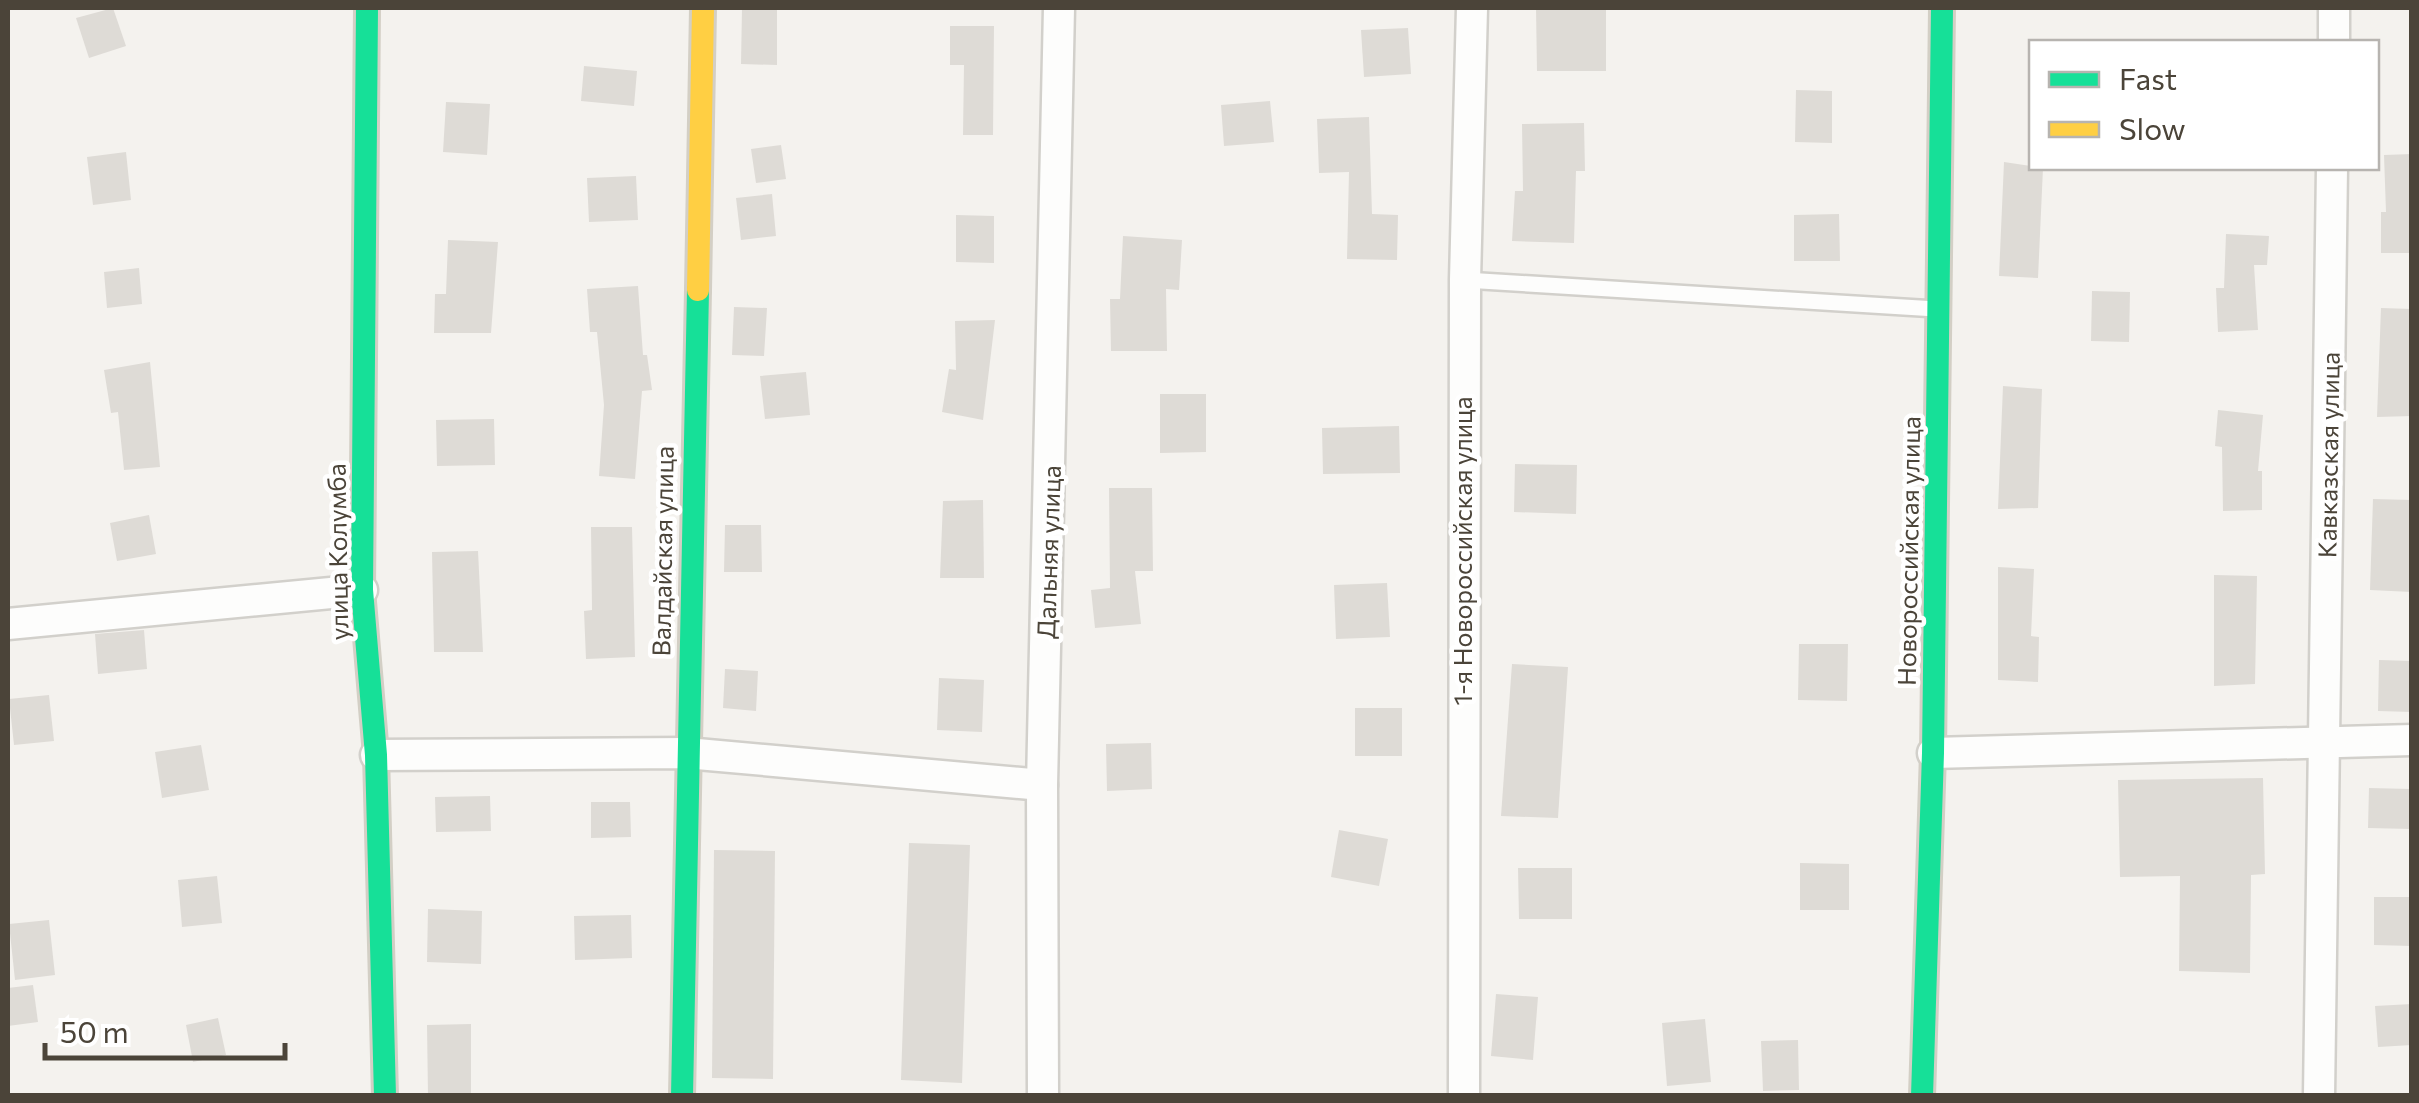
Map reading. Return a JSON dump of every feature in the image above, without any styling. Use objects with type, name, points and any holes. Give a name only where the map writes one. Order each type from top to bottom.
[{"type":"street","name":"улица Колумба","points":[[367,8],[362,590],[376,755],[385,1096]]},
{"type":"street","name":"Валдайская улица","points":[[682,1096],[703,8]]},
{"type":"street","name":"Дальняя улица","points":[[1043,1096],[1042,785],[1059,8]]},
{"type":"street","name":"1-я Новороссийская улица","points":[[1464,1096],[1464,280],[1472,8]]},
{"type":"street","name":"Новороссийская улица","points":[[1922,1096],[1933,753],[1942,8]]},
{"type":"street","points":[[2334,8],[2334,40]]},
{"type":"street","name":"Кавказская улица","points":[[2319,1096],[2332,170]]},
{"type":"street","points":[[8,624],[362,590]]},
{"type":"street","points":[[1933,753],[2412,740]]},
{"type":"street","points":[[376,755],[686,753],[1042,785]]},
{"type":"lane","points":[[1464,280],[1940,309]]},
{"type":"building","points":[[113,8],[126,46],[89,58],[76,18]]},
{"type":"building","points":[[742,8],[777,8],[777,65],[741,64]]},
{"type":"building","points":[[1536,8],[1606,8],[1606,71],[1537,71]]},
{"type":"building","points":[[950,26],[994,26],[993,135],[963,135],[964,65],[950,65]]},
{"type":"building","points":[[1408,28],[1411,74],[1364,77],[1361,30]]},
{"type":"building","points":[[584,66],[637,71],[634,106],[581,101]]},
{"type":"building","points":[[1796,90],[1832,91],[1832,143],[1795,142]]},
{"type":"building","points":[[1270,101],[1274,142],[1224,146],[1221,105]]},
{"type":"building","points":[[446,102],[490,104],[487,155],[443,152]]},
{"type":"building","points":[[1369,117],[1372,214],[1398,215],[1397,260],[1347,259],[1349,172],[1319,173],[1317,119]]},
{"type":"building","points":[[1584,123],[1585,171],[1576,171],[1574,243],[1512,241],[1515,191],[1523,191],[1522,124]]},
{"type":"building","points":[[781,145],[786,179],[756,183],[751,149]]},
{"type":"building","points":[[126,152],[131,200],[93,205],[87,157]]},
{"type":"building","points":[[2412,154],[2412,253],[2381,253],[2381,212],[2386,212],[2384,155]]},
{"type":"building","points":[[2004,162],[2043,170],[2038,278],[1999,276]]},
{"type":"building","points":[[636,176],[638,220],[589,222],[587,178]]},
{"type":"building","points":[[772,194],[776,236],[741,240],[736,198]]},
{"type":"building","points":[[1839,214],[1840,261],[1794,261],[1794,215]]},
{"type":"building","points":[[956,215],[994,216],[994,263],[956,262]]},
{"type":"building","points":[[2226,234],[2269,236],[2267,265],[2254,265],[2258,330],[2218,332],[2216,288],[2224,288]]},
{"type":"building","points":[[1123,236],[1182,240],[1179,290],[1166,289],[1167,351],[1111,351],[1110,299],[1120,299]]},
{"type":"building","points":[[448,240],[498,242],[491,333],[434,333],[435,294],[446,294]]},
{"type":"building","points":[[139,268],[142,304],[107,308],[104,272]]},
{"type":"building","points":[[638,286],[643,355],[647,355],[652,390],[642,391],[635,479],[599,476],[604,405],[597,332],[590,332],[587,289]]},
{"type":"building","points":[[2092,291],[2130,292],[2129,342],[2091,341]]},
{"type":"building","points":[[734,307],[767,308],[764,356],[732,355]]},
{"type":"building","points":[[2381,308],[2412,309],[2412,416],[2377,417]]},
{"type":"building","points":[[995,320],[983,420],[942,412],[949,369],[956,370],[955,321]]},
{"type":"building","points":[[150,362],[160,467],[124,470],[118,412],[111,413],[104,370]]},
{"type":"building","points":[[806,372],[810,415],[765,419],[760,376]]},
{"type":"building","points":[[2003,386],[2042,389],[2038,508],[1998,509]]},
{"type":"building","points":[[1160,394],[1206,394],[1206,452],[1160,453]]},
{"type":"building","points":[[2218,410],[2263,415],[2258,471],[2262,471],[2262,510],[2223,511],[2222,447],[2215,446]]},
{"type":"building","points":[[494,419],[495,465],[437,466],[436,420]]},
{"type":"building","points":[[1399,426],[1400,473],[1323,474],[1322,428]]},
{"type":"building","points":[[1515,464],[1577,465],[1576,514],[1514,512]]},
{"type":"building","points":[[1109,488],[1152,488],[1153,571],[1135,571],[1141,624],[1095,628],[1091,590],[1110,588]]},
{"type":"building","points":[[2373,499],[2412,500],[2412,592],[2370,590]]},
{"type":"building","points":[[983,500],[984,578],[940,578],[943,501]]},
{"type":"building","points":[[149,515],[156,554],[117,561],[110,523]]},
{"type":"building","points":[[725,525],[761,525],[762,572],[724,572]]},
{"type":"building","points":[[591,527],[632,527],[635,657],[586,659],[584,611],[592,610]]},
{"type":"building","points":[[478,551],[483,652],[434,652],[432,552]]},
{"type":"building","points":[[1998,567],[2034,569],[2031,636],[2039,637],[2038,682],[1998,680]]},
{"type":"building","points":[[2214,575],[2257,576],[2255,684],[2214,686]]},
{"type":"building","points":[[1387,583],[1390,637],[1336,639],[1334,585]]},
{"type":"building","points":[[144,630],[147,669],[98,674],[95,634]]},
{"type":"building","points":[[1799,644],[1848,644],[1847,701],[1798,700]]},
{"type":"building","points":[[2379,660],[2412,661],[2412,712],[2378,711]]},
{"type":"building","points":[[1512,664],[1568,667],[1558,818],[1501,816]]},
{"type":"building","points":[[725,669],[758,671],[756,711],[723,708]]},
{"type":"building","points":[[939,678],[984,680],[982,732],[937,730]]},
{"type":"building","points":[[49,695],[54,741],[14,745],[9,699]]},
{"type":"building","points":[[1355,708],[1402,708],[1402,756],[1355,756]]},
{"type":"building","points":[[1151,743],[1152,789],[1107,791],[1106,744]]},
{"type":"building","points":[[201,745],[209,790],[162,798],[155,752]]},
{"type":"building","points":[[2263,778],[2265,874],[2251,875],[2250,973],[2179,971],[2180,876],[2120,877],[2118,780]]},
{"type":"building","points":[[2369,788],[2411,789],[2411,829],[2368,828]]},
{"type":"building","points":[[490,796],[491,831],[436,832],[435,797]]},
{"type":"building","points":[[591,802],[630,802],[631,837],[591,838]]},
{"type":"building","points":[[1339,830],[1388,839],[1379,886],[1331,877]]},
{"type":"building","points":[[909,843],[970,845],[962,1083],[901,1080]]},
{"type":"building","points":[[714,850],[775,851],[773,1079],[712,1078]]},
{"type":"building","points":[[1800,863],[1849,864],[1849,910],[1800,910]]},
{"type":"building","points":[[1518,868],[1572,868],[1572,919],[1519,919]]},
{"type":"building","points":[[217,876],[222,923],[182,927],[178,880]]},
{"type":"building","points":[[2374,897],[2412,897],[2412,946],[2374,945]]},
{"type":"building","points":[[428,909],[482,911],[481,964],[427,962]]},
{"type":"building","points":[[631,915],[632,958],[575,960],[574,916]]},
{"type":"building","points":[[49,920],[55,975],[15,980],[9,924]]},
{"type":"building","points":[[33,985],[38,1022],[8,1026],[8,988]]},
{"type":"building","points":[[1496,994],[1538,997],[1533,1060],[1491,1056]]},
{"type":"building","points":[[2412,1004],[2412,1045],[2378,1047],[2375,1006]]},
{"type":"building","points":[[218,1018],[226,1055],[193,1062],[186,1025]]},
{"type":"building","points":[[1705,1019],[1711,1082],[1667,1086],[1662,1023]]},
{"type":"building","points":[[471,1024],[471,1096],[428,1096],[427,1025]]},
{"type":"building","points":[[1798,1040],[1799,1090],[1763,1091],[1761,1041]]},
{"type":"traffic: fast","points":[[367,8],[362,590],[376,755],[385,1096]]},
{"type":"traffic: fast","points":[[1922,1096],[1933,753],[1942,8]]},
{"type":"traffic: fast","points":[[682,1096],[698,290]]},
{"type":"traffic: slow","points":[[698,290],[703,8]]}]
